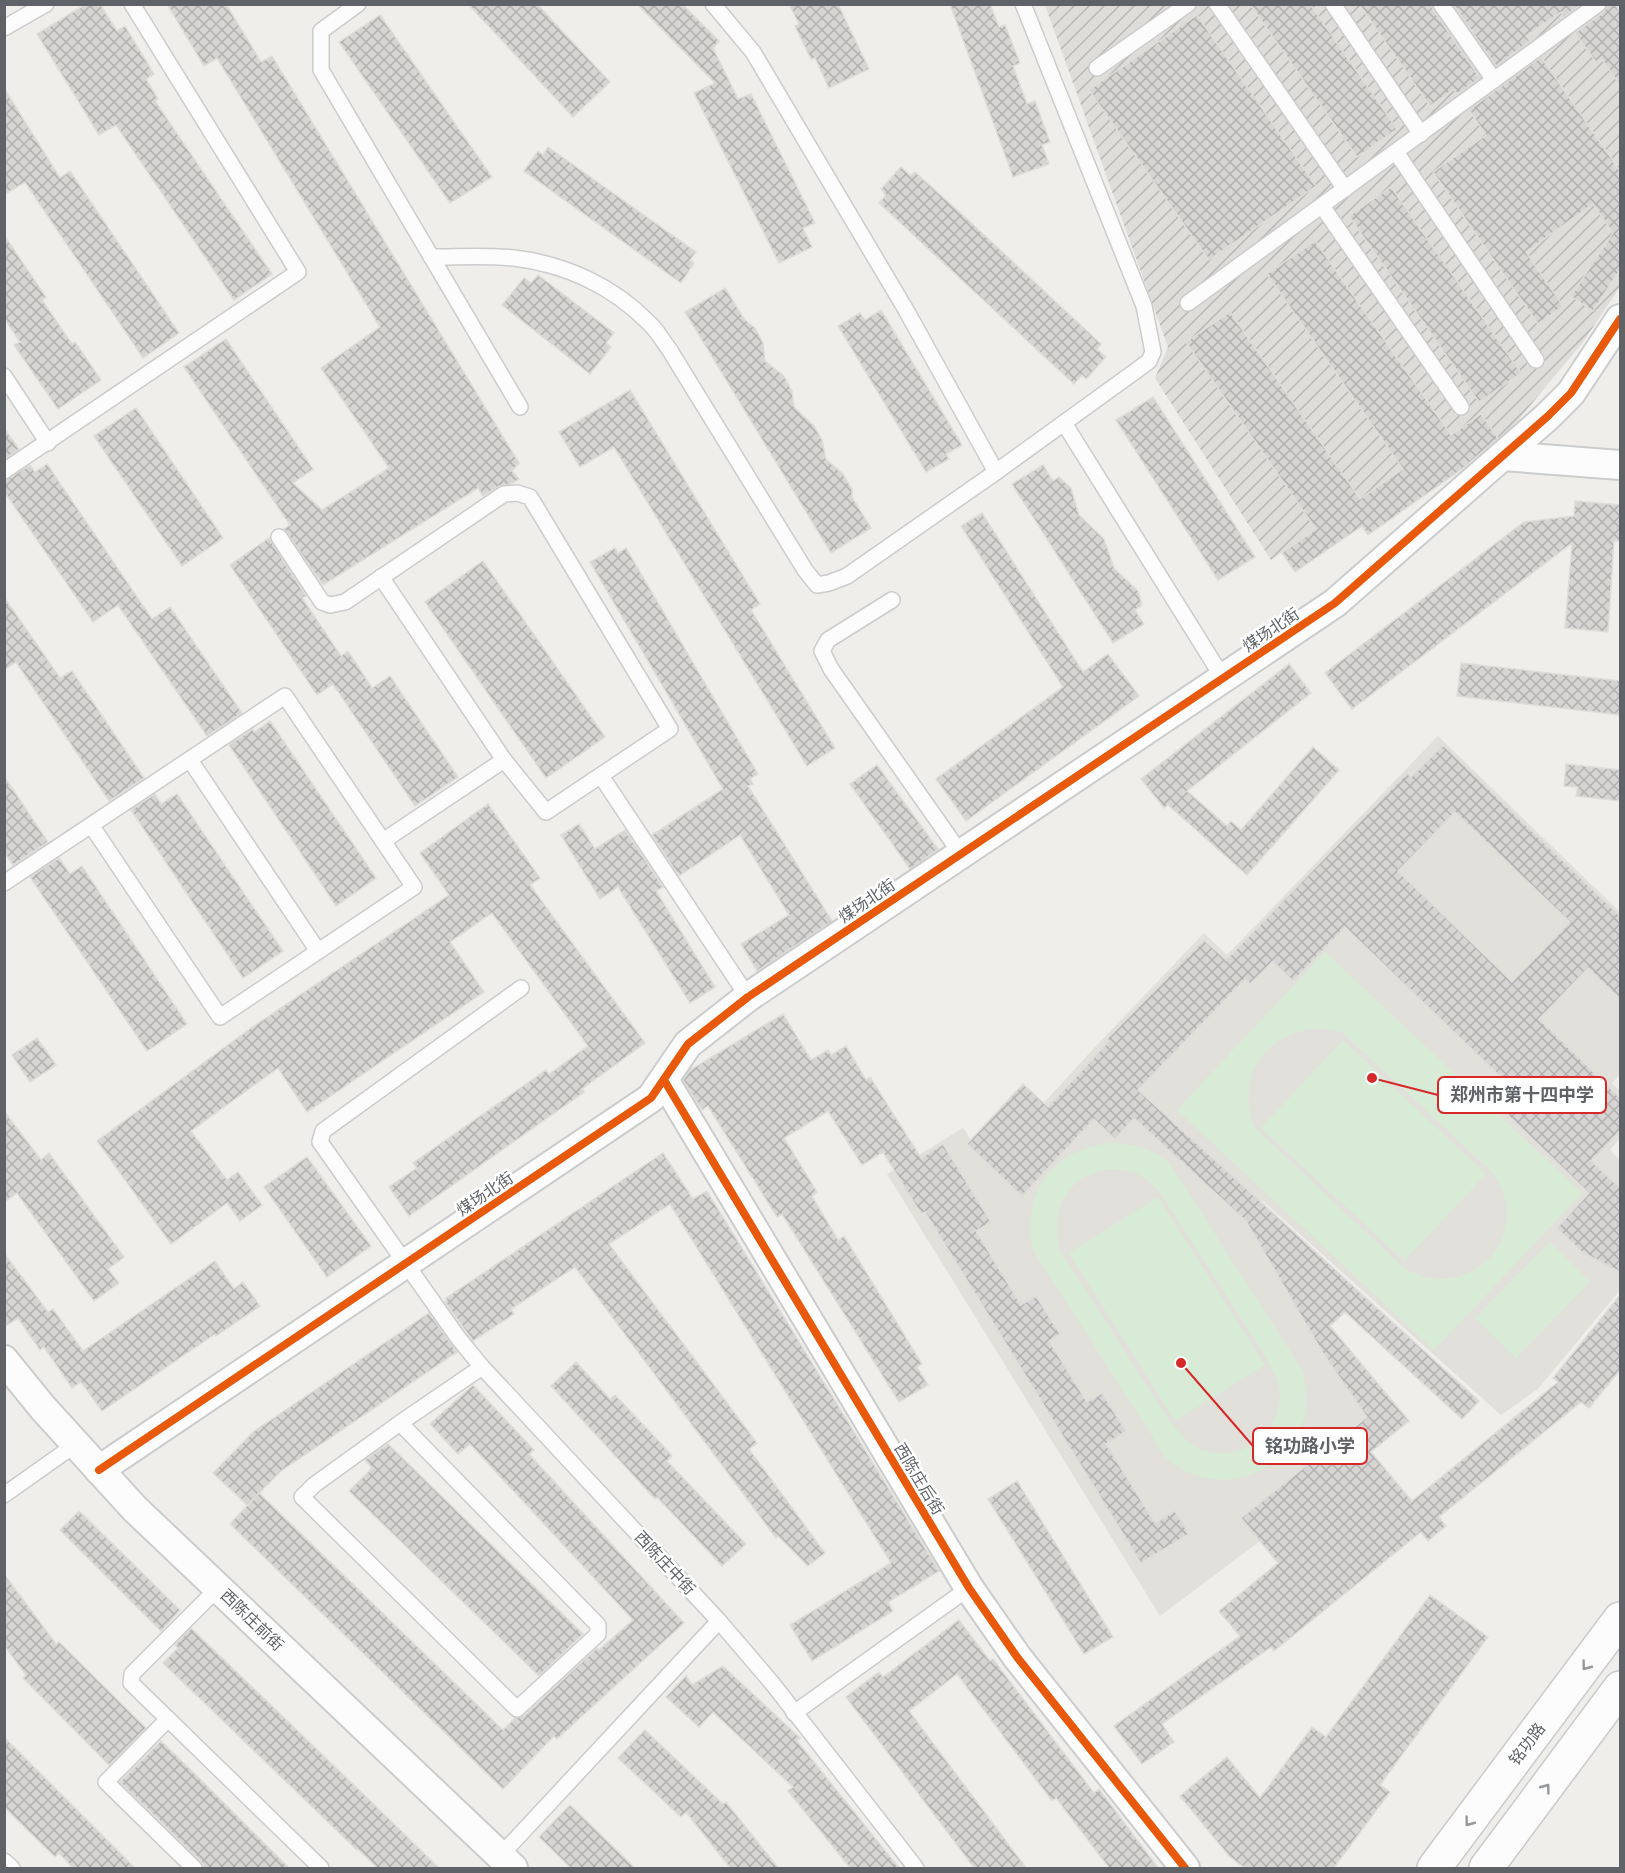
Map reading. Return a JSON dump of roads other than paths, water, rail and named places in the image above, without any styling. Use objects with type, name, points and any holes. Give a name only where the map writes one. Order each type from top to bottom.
[{"type":"main road","name":"铭功路","points":[[1434,1869],[1620,1619]]},
{"type":"main road","points":[[1486,1869],[1620,1688]]},
{"type":"street","name":"煤场北街","points":[[99,1470],[651,1098],[688,1044],[748,997],[1335,603],[1548,416],[1571,393],[1620,319]]},
{"type":"street","points":[[1503,456],[1620,465]]},
{"type":"street","name":"西陈庄后街","points":[[664,1080],[969,1588],[1017,1657],[1185,1869]]},
{"type":"street","name":"西陈庄前街","points":[[4,1360],[43,1408],[135,1509],[506,1862]]},
{"type":"lane","points":[[4,28],[46,4]]},
{"type":"lane","points":[[4,471],[298,272],[132,4]]},
{"type":"lane","points":[[358,4],[321,31],[321,70],[520,407]]},
{"type":"lane","points":[[713,4],[753,52],[906,310],[996,472]]},
{"type":"lane","points":[[431,257],[512,258],[550,264],[582,275],[629,304],[651,325],[669,349],[805,570],[817,585],[848,576],[1149,361],[1153,352],[1144,306],[1023,4]]},
{"type":"lane","points":[[1097,68],[1188,4]]},
{"type":"lane","points":[[1217,4],[1345,189]]},
{"type":"lane","points":[[1333,4],[1421,134]]},
{"type":"lane","points":[[1441,4],[1494,80]]},
{"type":"lane","points":[[1188,303],[1598,4]]},
{"type":"lane","points":[[1396,152],[1536,360]]},
{"type":"lane","points":[[1322,206],[1461,407]]},
{"type":"lane","points":[[4,376],[48,443]]},
{"type":"lane","points":[[1064,423],[1223,678]]},
{"type":"lane","points":[[279,537],[322,602],[330,605],[345,602],[381,577],[504,494],[518,493],[530,497],[670,729],[546,812],[504,760],[381,577]]},
{"type":"lane","points":[[892,600],[828,640],[822,651],[831,669],[961,854]]},
{"type":"lane","points":[[4,883],[91,825],[190,760],[285,696],[414,887],[220,1017],[91,825]]},
{"type":"lane","points":[[190,760],[318,951]]},
{"type":"lane","points":[[383,841],[504,760]]},
{"type":"lane","points":[[601,776],[748,997]]},
{"type":"lane","name":"西陈庄中街","points":[[521,988],[323,1131],[320,1142],[459,1339],[482,1367],[719,1621],[772,1683],[916,1869]]},
{"type":"lane","points":[[400,1423],[598,1625],[598,1634],[517,1709],[302,1497],[314,1485],[400,1423],[482,1367]]},
{"type":"lane","points":[[4,1495],[76,1444]]},
{"type":"lane","points":[[218,1588],[132,1674],[131,1683],[321,1869]]},
{"type":"lane","points":[[794,1713],[969,1588]]},
{"type":"lane","points":[[506,1862],[719,1621]]},
{"type":"lane","points":[[168,1719],[106,1782],[194,1869]]},
{"type":"lane","points":[[4,1861],[12,1869]]},
{"type":"place","name":"郑州市第十四中学","points":[[1372,1078]]},
{"type":"place","name":"铭功路小学","points":[[1181,1363]]}]
